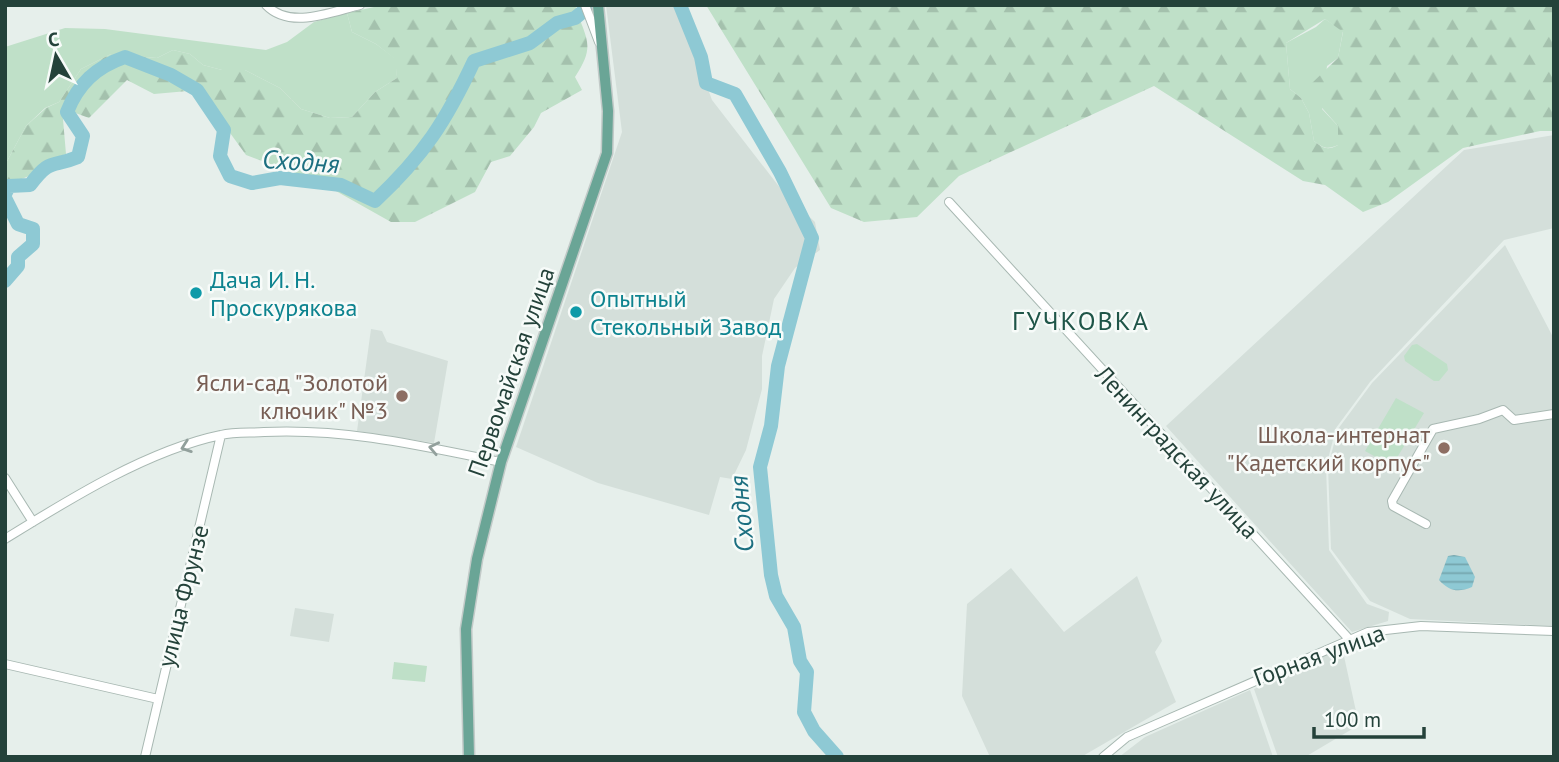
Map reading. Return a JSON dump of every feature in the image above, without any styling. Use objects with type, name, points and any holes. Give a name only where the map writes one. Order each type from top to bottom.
[{"type":"main road","name":"Первомайская улица","points":[[469,757],[465,653],[469,593],[501,462],[605,165],[608,135],[602,51],[595,21],[598,5]]},
{"type":"street","points":[[266,5],[277,15],[290,18],[316,16],[360,5]]},
{"type":"street","points":[[585,5],[595,21]]},
{"type":"street","name":"Ленинградская улица","points":[[949,202],[1349,639]]},
{"type":"street","points":[[1426,524],[1394,506],[1392,501],[1433,429],[1479,419],[1503,410],[1514,420],[1554,414]]},
{"type":"street","points":[[5,539],[70,499],[144,462],[221,435],[295,431],[380,437],[501,462]]},
{"type":"street","name":"улица Фрунзе","points":[[145,757],[221,435]]},
{"type":"street","points":[[5,478],[33,522]]},
{"type":"street","name":"Горная улица","points":[[1103,757],[1127,737],[1368,632],[1400,626],[1554,631]]},
{"type":"street","points":[[5,664],[158,699]]},
{"type":"shaded area","points":[[606,5],[677,5],[712,100],[784,193],[815,222],[820,250],[795,268],[774,299],[762,356],[762,389],[746,450],[732,479],[720,477],[709,515],[598,483],[516,447],[622,132]]},
{"type":"shaded area","points":[[1554,135],[1554,228],[1504,240],[1370,382],[1336,428],[1326,467],[1329,550],[1367,604],[1389,612],[1388,621],[1352,632],[1166,426],[1464,150]]},
{"type":"shaded area","name":"Школа-интернат \"Кадетский корпус\"","points":[[1505,245],[1554,339],[1554,626],[1410,619],[1370,601],[1331,549],[1328,466],[1338,429],[1372,383]]},
{"type":"shaded area","name":"Ясли-сад \"Золотой ключик\" №3","points":[[371,329],[382,331],[387,342],[448,361],[434,443],[357,431]]},
{"type":"shaded area","points":[[1011,568],[1064,632],[1137,576],[1162,641],[1155,652],[1176,702],[1081,757],[990,757],[962,696],[967,604]]},
{"type":"shaded area","points":[[295,608],[334,614],[329,642],[290,636]]},
{"type":"shaded area","points":[[1342,647],[1359,725],[1305,757],[1278,757],[1254,689]]},
{"type":"shaded area","points":[[1250,690],[1273,757],[1119,757],[1145,737]]},
{"type":"green space","points":[[383,5],[575,5],[587,41],[586,57],[575,77],[582,90],[541,113],[534,127],[510,156],[491,162],[475,192],[415,222],[391,222],[327,186],[246,155],[199,90],[154,94],[127,80],[89,118],[62,108],[66,154],[5,190],[5,165],[26,126],[46,108],[59,102],[81,69],[111,54],[157,58],[173,50],[190,54],[203,65],[222,70],[245,70],[280,88],[301,109],[330,118],[352,117],[375,92],[397,78],[395,59],[376,44],[352,32],[347,13]]},
{"type":"green space","points":[[706,5],[1554,5],[1554,131],[1540,131],[1463,148],[1388,202],[1363,212],[1325,185],[1303,181],[1154,86],[959,176],[917,217],[864,222],[831,208]],"holes":[[[1325,19],[1343,32],[1338,58],[1311,84],[1315,100],[1338,126],[1338,145],[1325,148],[1314,141],[1309,113],[1301,98],[1290,89],[1286,43]]]},
{"type":"green space","points":[[347,13],[352,32],[376,44],[396,59],[397,78],[375,92],[352,117],[330,118],[301,109],[280,88],[245,70],[222,70],[203,65],[190,54],[173,50],[157,58],[111,54],[81,69],[59,102],[45,108],[26,126],[5,165],[5,47],[65,28],[105,29],[266,50],[287,42],[314,22]]},
{"type":"green space","points":[[1325,19],[1343,31],[1338,58],[1327,66],[1322,109],[1338,126],[1338,145],[1328,148],[1314,141],[1309,113],[1301,98],[1290,89],[1286,43]]},
{"type":"green space","points":[[1417,344],[1447,364],[1448,370],[1439,381],[1434,381],[1405,361],[1404,356],[1412,345]]},
{"type":"green space","points":[[1396,398],[1424,413],[1392,466],[1365,451]]},
{"type":"green space","points":[[394,662],[427,666],[425,682],[392,679]]},
{"type":"water","points":[[1448,556],[1465,557],[1475,577],[1472,587],[1454,590],[1439,580]]},
{"type":"waterway","name":"Сходня","points":[[5,194],[9,186],[30,185],[48,167],[78,157],[83,136],[67,112],[71,102],[97,71],[125,57],[171,75],[197,90],[224,130],[220,156],[230,176],[252,183],[280,178],[341,185],[375,201],[407,168],[432,136],[454,102],[474,61],[530,43],[557,23],[575,18],[591,5]]},
{"type":"waterway","name":"Сходня","points":[[680,5],[701,57],[706,83],[735,94],[780,172],[812,238],[778,366],[771,426],[760,467],[771,575],[776,596],[794,627],[800,661],[807,672],[804,712],[814,731],[837,757]]},
{"type":"waterway","name":"Сходня","points":[[5,198],[18,224],[33,229],[33,244],[18,257],[18,266],[5,281]]},
{"type":"place","name":"Дача И. Н. Проскурякова","points":[[196,293]]},
{"type":"place","name":"Опытный Стекольный Завод","points":[[576,312]]},
{"type":"place","name":"Ясли-сад \"Золотой ключик\" №3","points":[[402,396]]},
{"type":"place","name":"Школа-интернат \"Кадетский корпус\"","points":[[1444,448]]},
{"type":"district","name":"ГУЧКОВКА","points":[[1081,320]]}]
